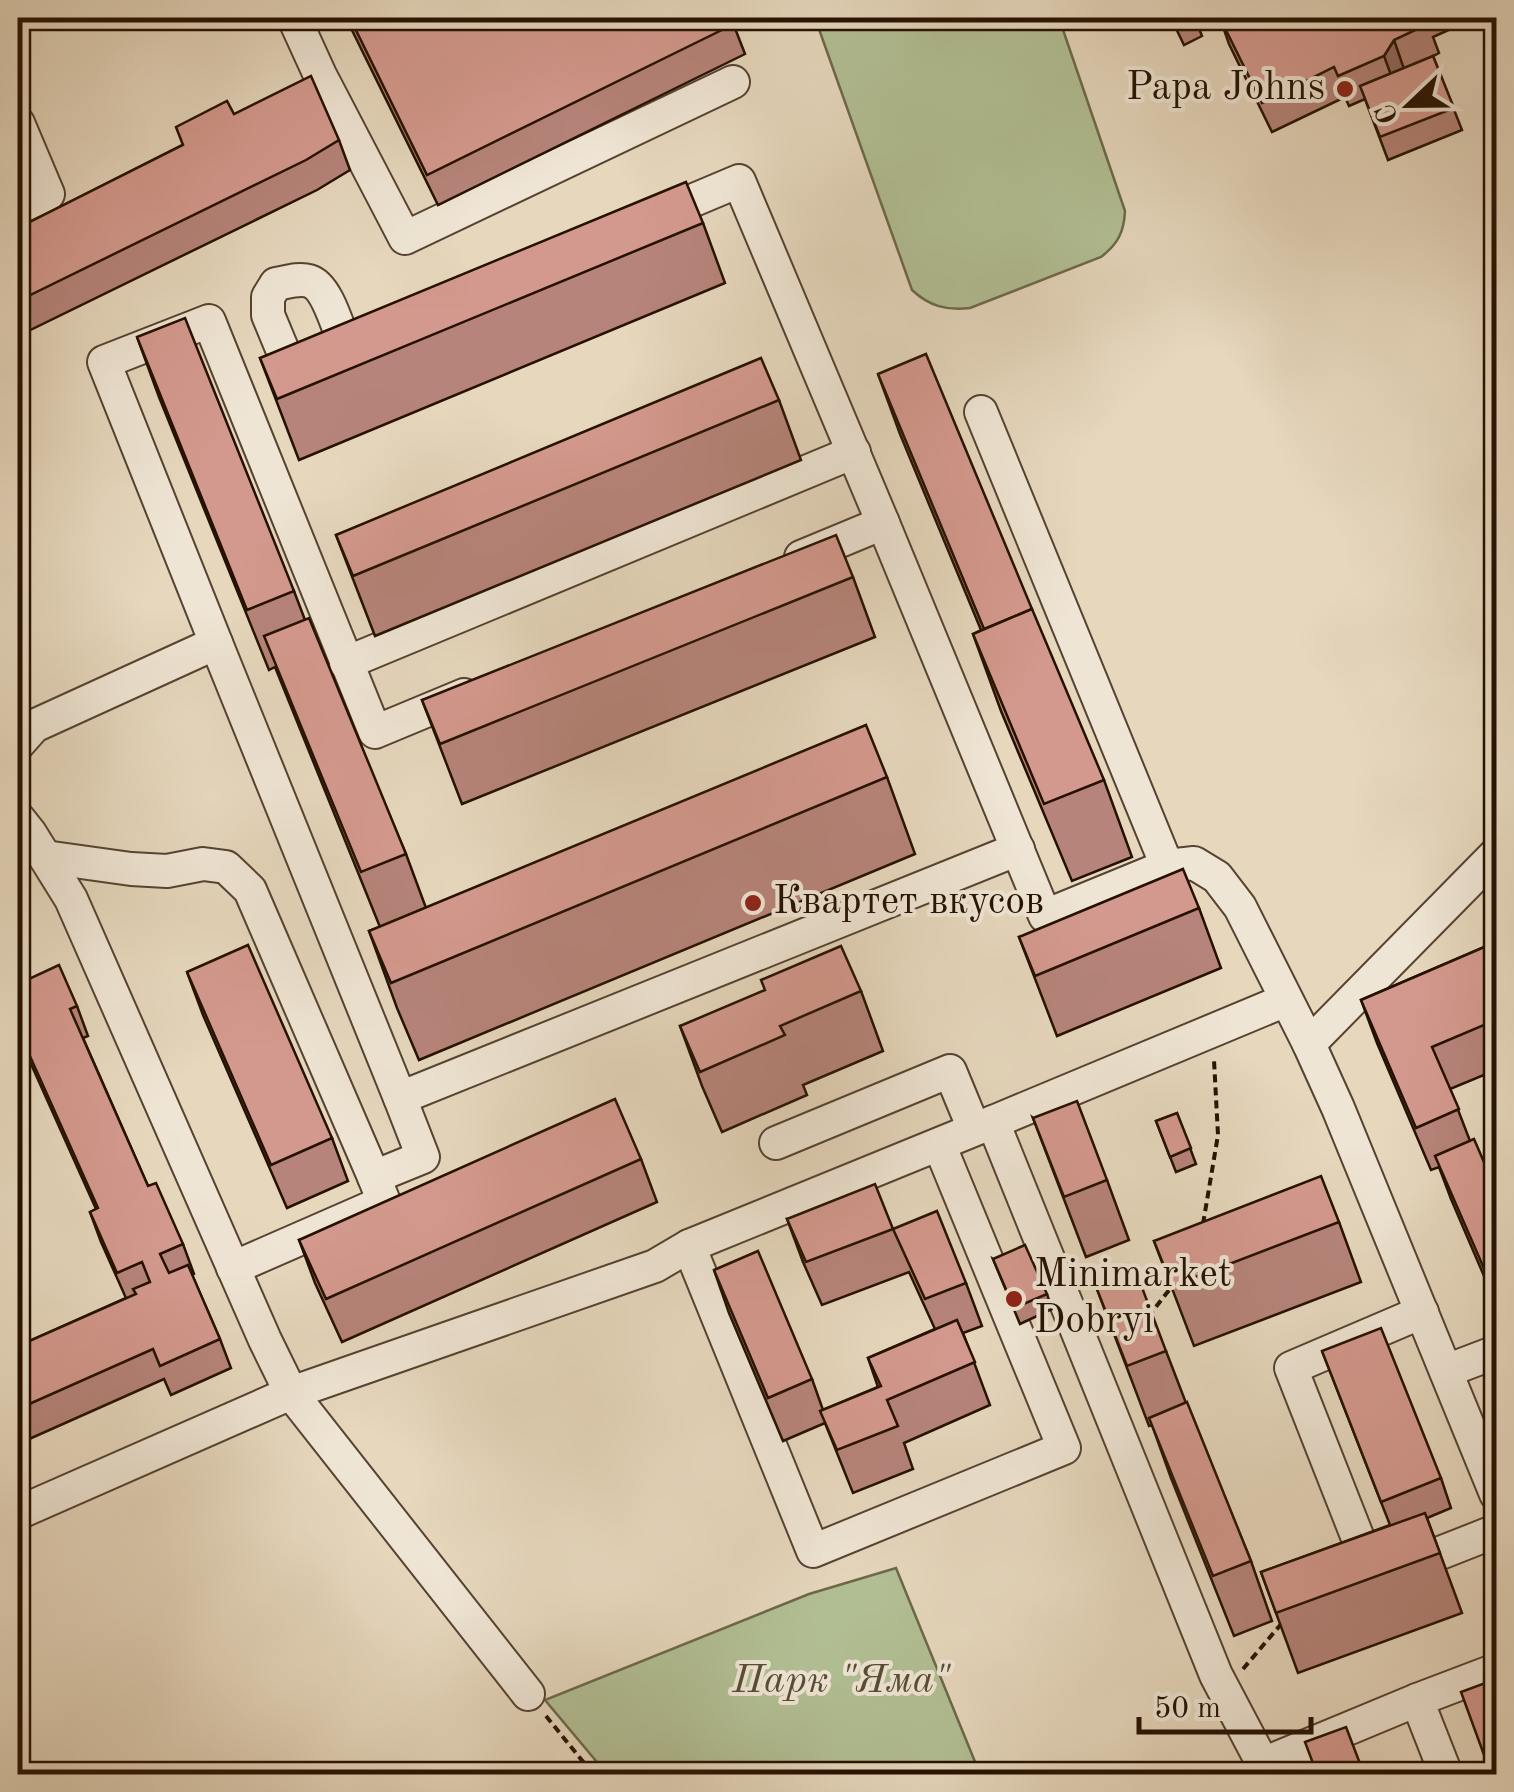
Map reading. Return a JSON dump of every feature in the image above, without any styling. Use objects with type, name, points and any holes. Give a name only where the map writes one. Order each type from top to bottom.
[{"type":"lane","points":[[294,18],[404,238],[733,82]]},
{"type":"lane","points":[[286,93],[320,75]]},
{"type":"lane","points":[[18,123],[48,194],[18,208]]},
{"type":"lane","points":[[631,226],[739,181],[1045,916],[1167,866],[1194,863],[1216,876],[1240,906],[1338,1108],[1496,1494]]},
{"type":"lane","points":[[18,236],[68,209]]},
{"type":"lane","points":[[290,368],[268,315],[268,297],[276,284],[312,281],[323,292],[345,344]]},
{"type":"lane","points":[[374,1176],[423,1157],[104,362],[209,321],[375,732],[484,687]]},
{"type":"lane","points":[[238,390],[381,330]]},
{"type":"lane","points":[[981,412],[1167,866]]},
{"type":"lane","points":[[346,663],[854,452]]},
{"type":"lane","points":[[774,568],[882,523]]},
{"type":"lane","points":[[18,744],[34,726],[216,643]]},
{"type":"lane","points":[[18,818],[71,899],[291,1393],[528,1694]]},
{"type":"lane","points":[[400,1098],[1018,849]]},
{"type":"lane","points":[[1308,1044],[1496,854]]},
{"type":"lane","points":[[45,858],[131,870],[226,866],[250,890],[384,1202],[233,1268]]},
{"type":"lane","points":[[18,1513],[291,1393],[655,1266],[688,1246],[1286,1000]]},
{"type":"lane","points":[[776,1143],[950,1071],[984,1126],[1216,1675],[1264,1770],[1417,1700],[1496,1670]]},
{"type":"lane","points":[[688,1246],[812,1551],[830,1544],[1064,1448],[939,1144]]},
{"type":"lane","points":[[1422,1312],[1291,1368],[1374,1579],[1496,1530]]},
{"type":"lane","points":[[1446,1371],[1496,1352]]},
{"type":"lane","points":[[1417,1700],[1446,1774]]},
{"type":"path","points":[[1201,1234],[1218,1135],[1212,1030]]},
{"type":"path","points":[[1148,1317],[1178,1279]]},
{"type":"path","points":[[1224,1690],[1285,1620]]},
{"type":"path","points":[[528,1694],[593,1774]]},
{"type":"green space","points":[[815,18],[1059,18],[1125,211],[1116,242],[1101,257],[970,308],[939,306],[918,295],[912,290]]},
{"type":"green space","name":"Парк \"Яма\"","points":[[896,1568],[980,1774],[607,1774],[545,1700],[809,1594]]},
{"type":"building","points":[[350,18],[731,18],[734,24],[427,175]]},
{"type":"building","points":[[1220,18],[1426,18],[1428,24],[1394,40],[1384,56],[1338,76],[1334,67],[1262,103]]},
{"type":"building","points":[[1433,56],[1454,108],[1380,137],[1360,86]]},
{"type":"building","points":[[311,76],[339,140],[306,160],[18,301],[18,228],[183,145],[176,127],[227,101],[234,114]]},
{"type":"building","points":[[686,182],[703,223],[277,399],[260,358]]},
{"type":"building","points":[[185,318],[294,591],[247,610],[137,337]]},
{"type":"building","points":[[926,354],[1032,609],[984,629],[878,374]]},
{"type":"building","points":[[761,358],[779,400],[353,576],[336,535]]},
{"type":"building","points":[[836,535],[853,577],[440,744],[422,700]]},
{"type":"building","points":[[1032,609],[1104,780],[1044,804],[973,634]]},
{"type":"building","points":[[309,618],[406,854],[361,872],[264,636]]},
{"type":"building","points":[[866,725],[887,777],[391,983],[369,931]]},
{"type":"building","points":[[1183,869],[1199,908],[1035,976],[1019,937]]},
{"type":"building","points":[[1496,942],[1496,1020],[1432,1047],[1459,1109],[1416,1128],[1361,1000]]},
{"type":"building","points":[[248,945],[332,1138],[271,1165],[187,972]]},
{"type":"building","points":[[841,946],[861,991],[780,1026],[785,1035],[700,1072],[680,1026],[765,990],[761,980]]},
{"type":"building","points":[[59,965],[77,1006],[70,1009],[148,1186],[156,1183],[183,1244],[160,1254],[169,1273],[188,1265],[220,1339],[160,1366],[153,1349],[18,1409],[18,1346],[136,1294],[133,1289],[150,1282],[142,1262],[117,1273],[90,1212],[98,1208],[18,1035],[18,984]]},
{"type":"building","points":[[615,1099],[641,1159],[326,1299],[299,1240]]},
{"type":"building","points":[[1077,1101],[1107,1180],[1064,1197],[1033,1118]]},
{"type":"building","points":[[1177,1113],[1191,1148],[1170,1157],[1156,1121]]},
{"type":"building","points":[[1474,1139],[1496,1190],[1496,1277],[1489,1280],[1435,1156]]},
{"type":"building","points":[[1321,1176],[1339,1222],[1172,1286],[1154,1241]]},
{"type":"building","points":[[875,1184],[893,1229],[806,1262],[787,1219]]},
{"type":"building","points":[[937,1211],[966,1283],[925,1299],[893,1229]]},
{"type":"building","points":[[1025,1245],[1047,1294],[1014,1308],[993,1259]]},
{"type":"building","points":[[758,1251],[812,1379],[768,1398],[714,1270]]},
{"type":"building","points":[[1135,1269],[1166,1351],[1127,1366],[1095,1284]]},
{"type":"building","points":[[957,1320],[975,1362],[887,1400],[898,1426],[837,1450],[820,1411],[881,1386],[868,1358]]},
{"type":"building","points":[[1381,1328],[1441,1478],[1381,1502],[1322,1351]]},
{"type":"building","points":[[1187,1402],[1251,1561],[1213,1576],[1149,1418]]},
{"type":"building","points":[[1425,1513],[1440,1553],[1276,1613],[1261,1572]]},
{"type":"building","points":[[1496,1679],[1496,1774],[1491,1774],[1461,1692]]},
{"type":"building","points":[[1346,1727],[1364,1774],[1317,1774],[1305,1742]]},
{"type":"place","name":"Papa Johns","points":[[1345,89]]},
{"type":"place","name":"Квартет вкусов","points":[[753,903]]},
{"type":"place","name":"Minimarket Dobryi","points":[[1014,1299]]}]
